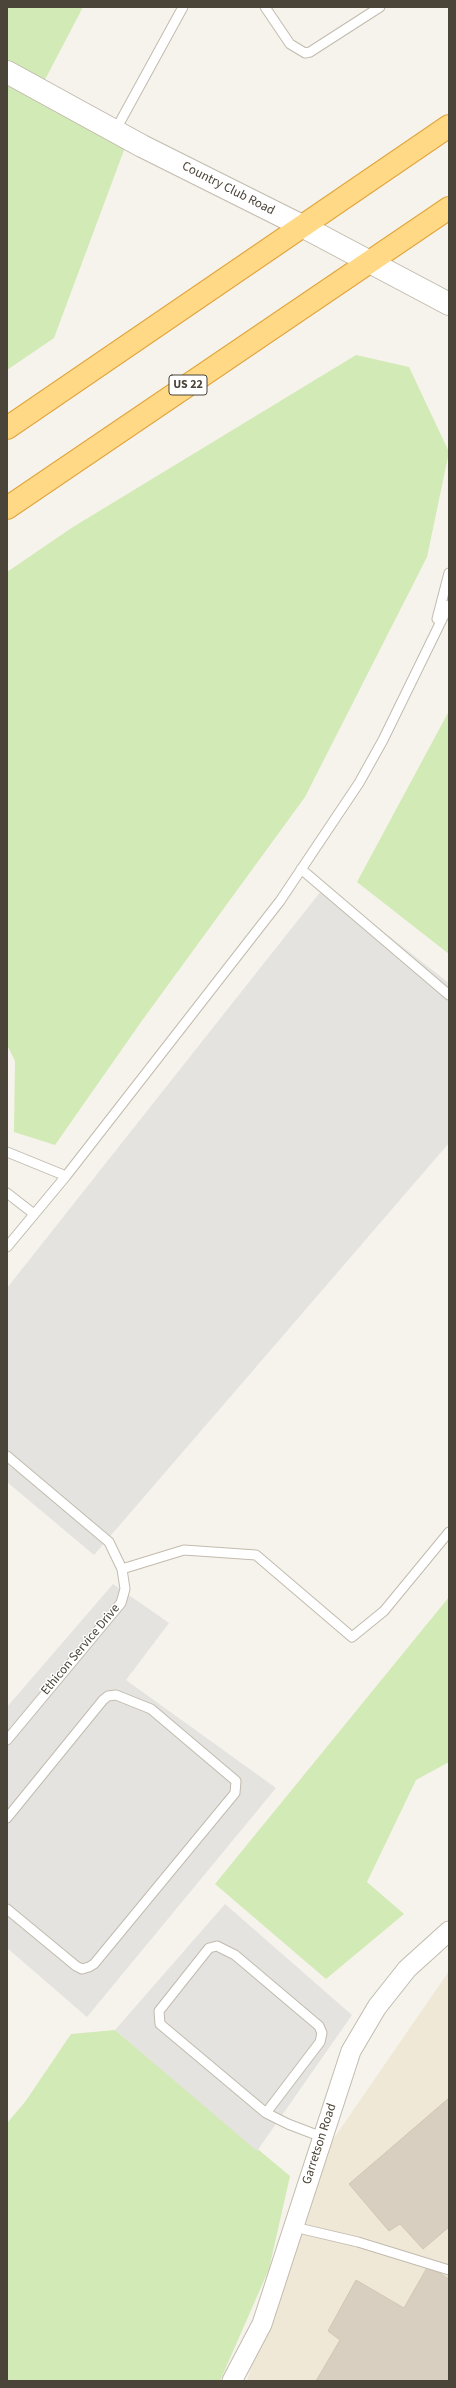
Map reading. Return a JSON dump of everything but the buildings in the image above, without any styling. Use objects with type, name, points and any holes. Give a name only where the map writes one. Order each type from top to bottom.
[{"type":"highway","points":[[7,428],[449,126]]},
{"type":"highway","name":"US 22","points":[[7,508],[449,208]]},
{"type":"street","name":"Country Club Road","points":[[7,72],[115,131],[302,226],[447,306]]},
{"type":"street","name":"Garretson Road","points":[[232,2381],[262,2324],[322,2136],[351,2051],[377,2007],[407,1969],[449,1931]]},
{"type":"lane","points":[[115,131],[182,7]]},
{"type":"lane","points":[[265,7],[290,44],[305,53],[310,52],[380,7]]},
{"type":"lane","points":[[433,636],[449,573]]},
{"type":"lane","points":[[7,1247],[66,1176],[280,901],[358,783],[383,740],[449,605]]},
{"type":"lane","points":[[301,869],[449,995]]},
{"type":"lane","points":[[7,1152],[66,1176]]},
{"type":"lane","points":[[7,1193],[34,1214]]},
{"type":"lane","name":"Ethicon Service Drive","points":[[7,1456],[109,1542],[122,1569],[125,1589],[121,1603],[7,1740]]},
{"type":"lane","points":[[122,1569],[184,1550],[256,1555],[352,1637],[384,1610],[449,1532]]},
{"type":"lane","points":[[7,1818],[103,1700],[108,1696],[116,1695],[151,1708],[236,1781],[235,1794],[94,1964],[89,1967],[82,1969],[76,1966],[7,1909]]},
{"type":"lane","points":[[266,2113],[320,2042],[322,2034],[319,2026],[235,1955],[217,1946],[209,1948],[159,2012],[160,2024],[266,2113],[288,2124],[322,2136]]},
{"type":"lane","points":[[294,2227],[358,2242],[449,2270]]},
{"type":"shaded area","points":[[325,886],[449,983],[449,1143],[94,1555],[7,1482],[7,1288]]},
{"type":"shaded area","points":[[113,1584],[169,1623],[126,1680],[276,1788],[87,2017],[7,1948],[7,1707]]},
{"type":"shaded area","points":[[225,1904],[352,2015],[257,2151],[115,2030]]},
{"type":"shaded area","points":[[449,1971],[449,2381],[247,2381],[310,2173]]},
{"type":"green space","points":[[7,7],[83,7],[37,95],[127,142],[54,338],[7,370]]},
{"type":"green space","points":[[356,355],[409,367],[449,452],[427,557],[305,797],[141,1022],[55,1145],[14,1132],[15,1061],[7,1045],[7,572],[73,527]]},
{"type":"green space","points":[[449,711],[449,954],[357,882]]},
{"type":"green space","points":[[449,1597],[449,1762],[416,1780],[367,1882],[404,1914],[326,1979],[215,1884]]},
{"type":"green space","points":[[115,2030],[290,2176],[269,2269],[220,2381],[7,2381],[7,2123],[25,2102],[71,2034]]}]
